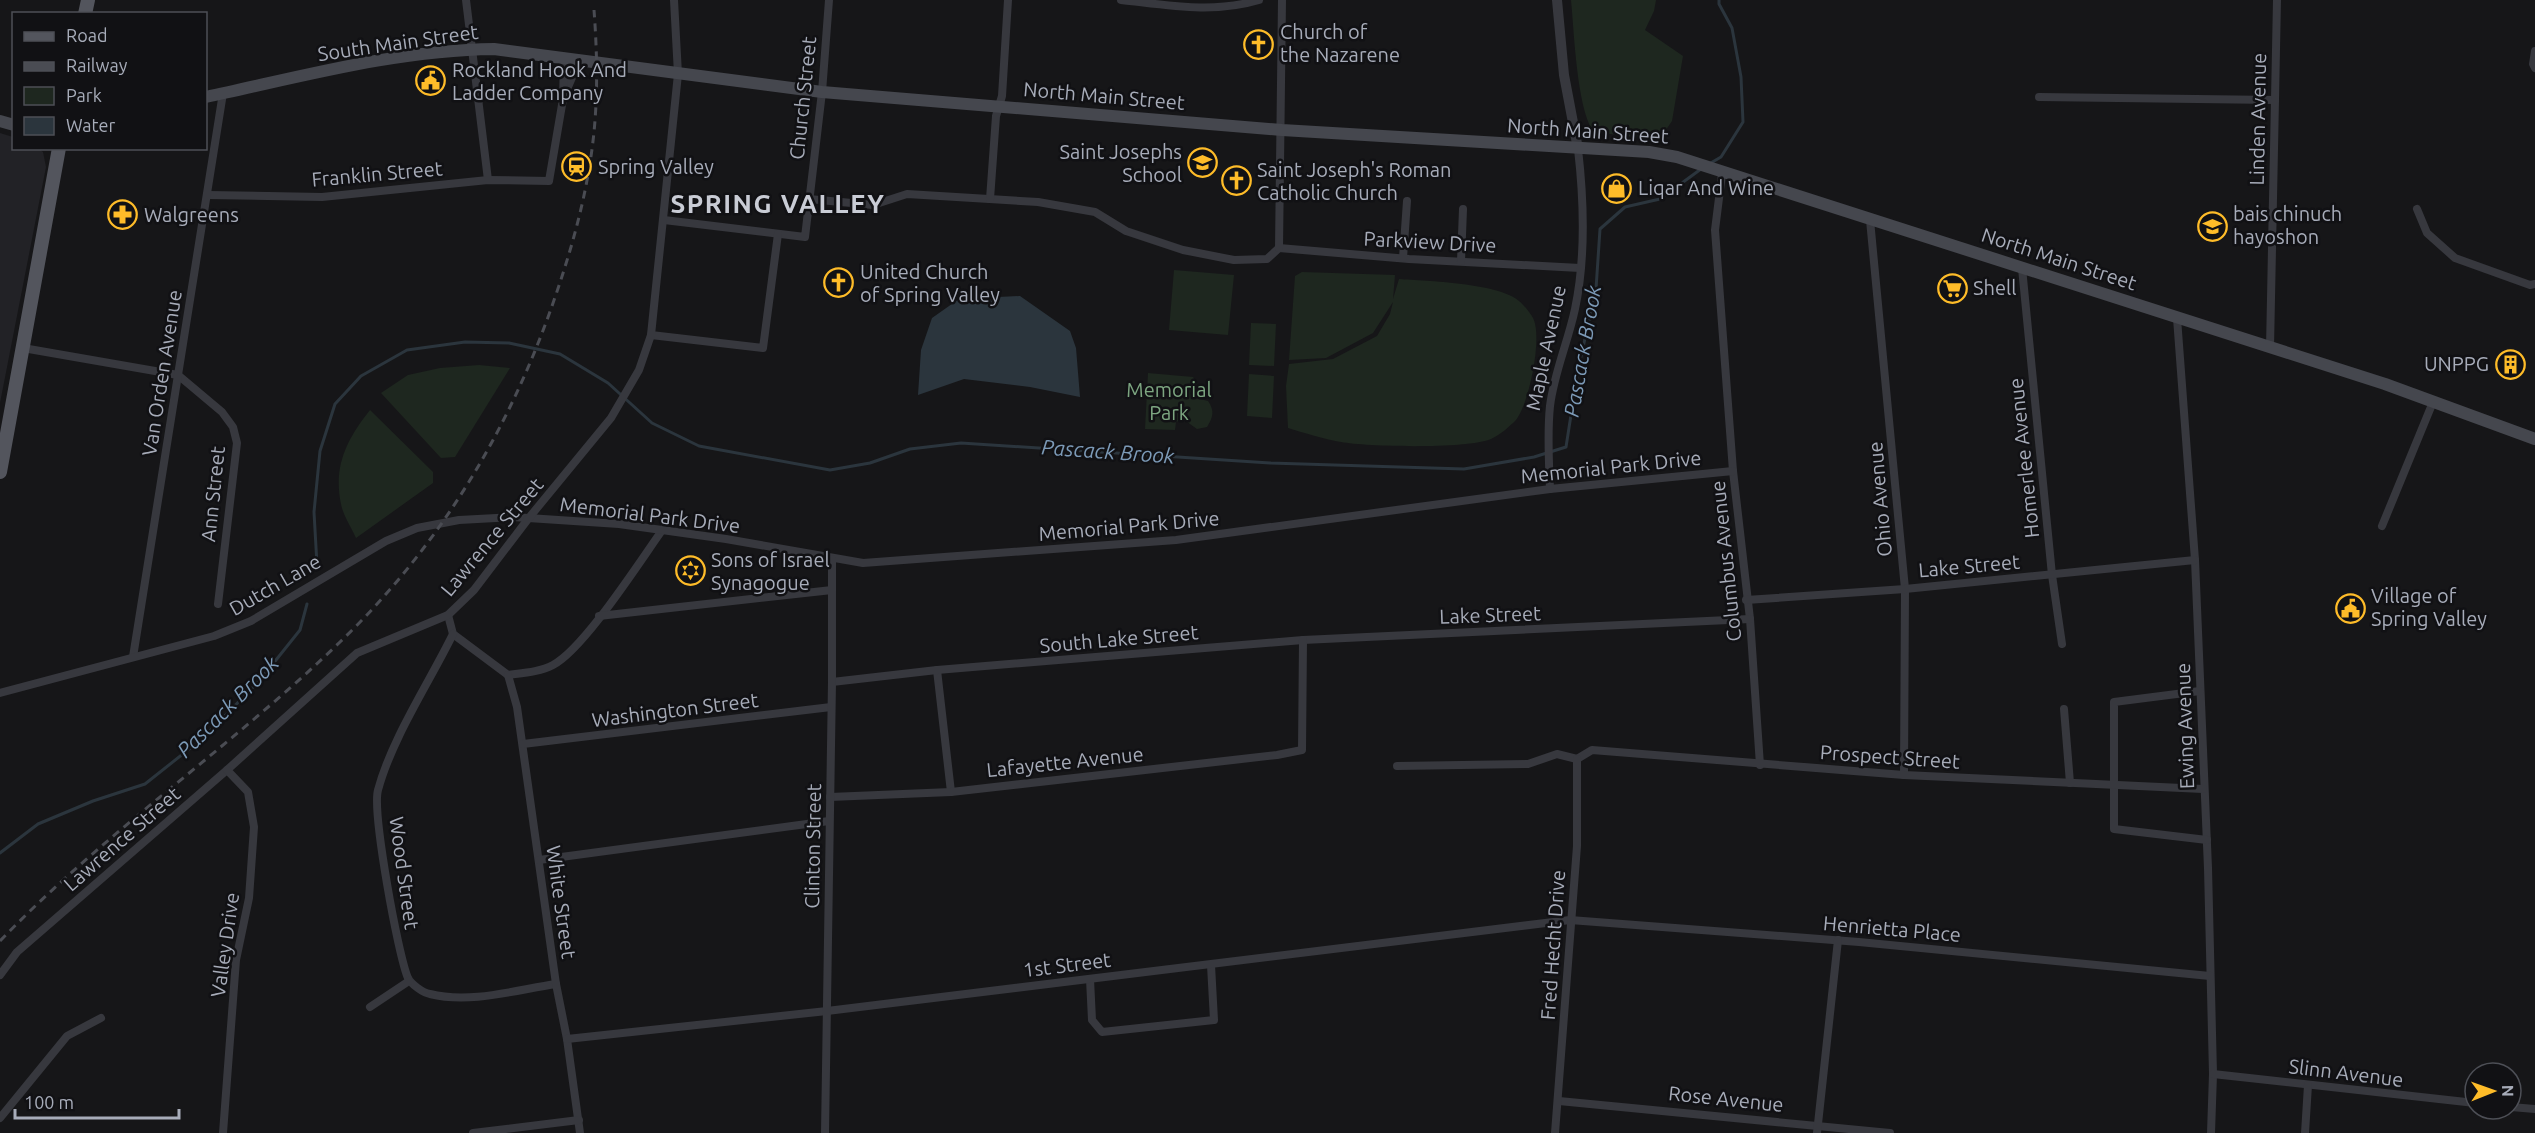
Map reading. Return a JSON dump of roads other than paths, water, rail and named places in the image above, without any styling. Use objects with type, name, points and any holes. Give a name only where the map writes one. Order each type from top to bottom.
[{"type":"main road","name":"South Main Street","points":[[207,97],[386,60],[472,49],[494,49],[597,62]]},
{"type":"main road","name":"North Main Street","points":[[597,62],[822,92],[1282,130],[1649,152],[1696,164],[2385,384],[2535,439]]},
{"type":"main road","points":[[0,472],[59,150]]},
{"type":"street","points":[[466,0],[488,180]]},
{"type":"street","name":"Lawrence Street","points":[[0,975],[17,952],[227,770],[357,652],[448,615],[474,590],[528,519],[611,418],[639,370],[651,335],[678,74],[674,0]]},
{"type":"street","name":"Church Street","points":[[778,234],[805,237],[822,92],[829,0]]},
{"type":"street","points":[[990,199],[996,116],[1002,96],[1008,0]]},
{"type":"street","points":[[1121,0],[1207,9],[1259,0]]},
{"type":"street","points":[[809,200],[873,204],[907,194],[1038,202],[1095,212],[1126,231],[1183,250],[1234,260],[1267,259],[1279,248],[1282,0]]},
{"type":"street","name":"Maple Avenue","points":[[1551,489],[1548,440],[1550,406],[1556,372],[1575,308],[1583,225],[1578,149],[1564,75],[1557,0]]},
{"type":"street","name":"Linden Avenue","points":[[2270,348],[2277,0]]},
{"type":"street","points":[[2535,51],[2533,64],[2535,69]]},
{"type":"street","points":[[563,99],[564,58]]},
{"type":"street","points":[[563,99],[580,60]]},
{"type":"street","name":"Van Orden Avenue","points":[[133,657],[223,93]]},
{"type":"street","points":[[2039,97],[2275,100]]},
{"type":"street","name":"Franklin Street","points":[[208,195],[322,197],[488,180],[549,181],[563,99]]},
{"type":"street","name":"Columbus Avenue","points":[[1717,172],[1715,230],[1733,471],[1746,600],[1750,618],[1760,765]]},
{"type":"street","points":[[1403,258],[1407,201]]},
{"type":"street","points":[[1461,261],[1463,209]]},
{"type":"street","points":[[2417,209],[2427,233],[2456,258],[2530,285],[2535,284]]},
{"type":"street","points":[[651,335],[763,348],[778,234],[664,220]]},
{"type":"street","name":"Ohio Avenue","points":[[1870,220],[1905,589],[1904,775]]},
{"type":"street","name":"Parkview Drive","points":[[1279,248],[1403,258],[1580,267]]},
{"type":"street","name":"Homerlee Avenue","points":[[2022,268],[2052,575],[2062,644]]},
{"type":"street","name":"Ewing Avenue","points":[[2177,318],[2195,560],[2203,789],[2207,840],[2213,1074],[2211,1133]]},
{"type":"street","points":[[23,348],[178,375]]},
{"type":"street","name":"Ann Street","points":[[178,375],[222,412],[233,427],[237,443],[218,604]]},
{"type":"street","points":[[2382,526],[2433,402]]},
{"type":"street","name":"Memorial Park Drive","points":[[528,519],[574,520],[663,529],[863,563],[1176,540],[1551,489],[1733,471]]},
{"type":"street","name":"Dutch Lane","points":[[0,693],[214,636],[251,621],[367,550],[405,532],[459,520],[494,517],[528,519]]},
{"type":"street","points":[[448,615],[453,634],[508,675],[552,666],[564,657],[599,616],[663,529]]},
{"type":"street","name":"Clinton Street","points":[[825,1133],[832,559]]},
{"type":"street","name":"Lake Street","points":[[1746,600],[1905,589],[2195,560]]},
{"type":"street","points":[[599,616],[832,590]]},
{"type":"street","name":"Lake Street","points":[[1303,640],[1750,618]]},
{"type":"street","name":"Wood Street","points":[[409,981],[399,948],[382,845],[377,793],[387,761],[453,634]]},
{"type":"street","name":"South Lake Street","points":[[937,670],[1303,640]]},
{"type":"street","name":"Lafayette Avenue","points":[[830,797],[951,792],[1277,755],[1302,750],[1303,640]]},
{"type":"street","points":[[832,682],[937,670],[951,792]]},
{"type":"street","name":"White Street","points":[[508,675],[518,707],[556,984],[567,1039],[580,1133]]},
{"type":"street","points":[[2200,692],[2114,702],[2114,829],[2207,840]]},
{"type":"street","name":"Washington Street","points":[[523,744],[831,707]]},
{"type":"street","points":[[2064,709],[2070,783]]},
{"type":"street","name":"Prospect Street","points":[[1397,766],[1528,764],[1557,754],[1577,759],[1592,750],[1904,775],[2203,789]]},
{"type":"street","name":"Fred Hecht Drive","points":[[1555,1133],[1577,846],[1577,759]]},
{"type":"street","name":"Valley Drive","points":[[223,1133],[236,960],[249,898],[255,827],[248,792],[227,770]]},
{"type":"street","points":[[539,861],[829,821]]},
{"type":"street","name":"Henrietta Place","points":[[1570,920],[1838,940],[2210,976]]},
{"type":"street","name":"1st Street","points":[[567,1039],[827,1011],[1570,920]]},
{"type":"street","points":[[1818,1129],[1838,940]]},
{"type":"street","points":[[1090,979],[1092,1020],[1102,1032],[1214,1020],[1211,965]]},
{"type":"street","points":[[370,1007],[409,981],[428,994],[467,997],[556,984]]},
{"type":"street","points":[[0,1118],[67,1036],[100,1018]]},
{"type":"street","name":"Slinn Avenue","points":[[2213,1074],[2463,1102]]},
{"type":"street","points":[[2305,1133],[2308,1085]]},
{"type":"street","name":"Rose Avenue","points":[[1559,1101],[1818,1129],[1890,1133]]},
{"type":"street","points":[[473,1133],[579,1120]]},
{"type":"water","points":[[1020,296],[1070,331],[1076,348],[1080,397],[1030,387],[964,379],[918,395],[921,350],[932,318],[959,299]]},
{"type":"waterway","name":"Pascack Brook","points":[[1709,164],[1721,157],[1743,122],[1741,77],[1732,28],[1719,0]]},
{"type":"waterway","name":"Pascack Brook","points":[[317,565],[314,512],[320,451],[335,404],[361,376],[407,350],[465,342],[509,343],[560,354],[608,383],[652,423],[699,446],[830,470],[870,463],[910,449],[961,443],[1270,463],[1464,469],[1534,457],[1566,447],[1578,370],[1596,289],[1600,229],[1625,207],[1660,199],[1701,169]]},
{"type":"waterway","name":"Pascack Brook","points":[[0,853],[38,824],[93,801],[145,784],[203,738],[260,680],[300,630],[307,604]]},
{"type":"railway","points":[[0,941],[82,863],[256,718],[340,642],[408,568],[466,487],[514,399],[534,353],[552,306],[572,242],[588,176],[594,132],[597,71],[594,10]]},
{"type":"place","name":"Church of the Nazarene","points":[[1259,44]]},
{"type":"place","name":"Rockland Hook And Ladder Company","points":[[431,81]]},
{"type":"place","name":"Saint Josephs School","points":[[1203,163]]},
{"type":"place","name":"Spring Valley","points":[[577,167]]},
{"type":"place","name":"Saint Joseph's Roman Catholic Church","points":[[1236,181]]},
{"type":"place","name":"Liqar And Wine","points":[[1617,188]]},
{"type":"place","name":"Walgreens","points":[[123,215]]},
{"type":"place","name":"bais chinuch hayoshon","points":[[2212,226]]},
{"type":"place","name":"United Church of Spring Valley","points":[[839,283]]},
{"type":"place","name":"Shell","points":[[1952,288]]},
{"type":"place","name":"UNPPG","points":[[2510,364]]},
{"type":"place","name":"Sons of Israel Synagogue","points":[[690,571]]},
{"type":"place","name":"Village of Spring Valley","points":[[2350,608]]},
{"type":"district","name":"SPRING VALLEY","points":[[778,204]]},
{"type":"park label","name":"Memorial Park","points":[[1169,402]]}]
